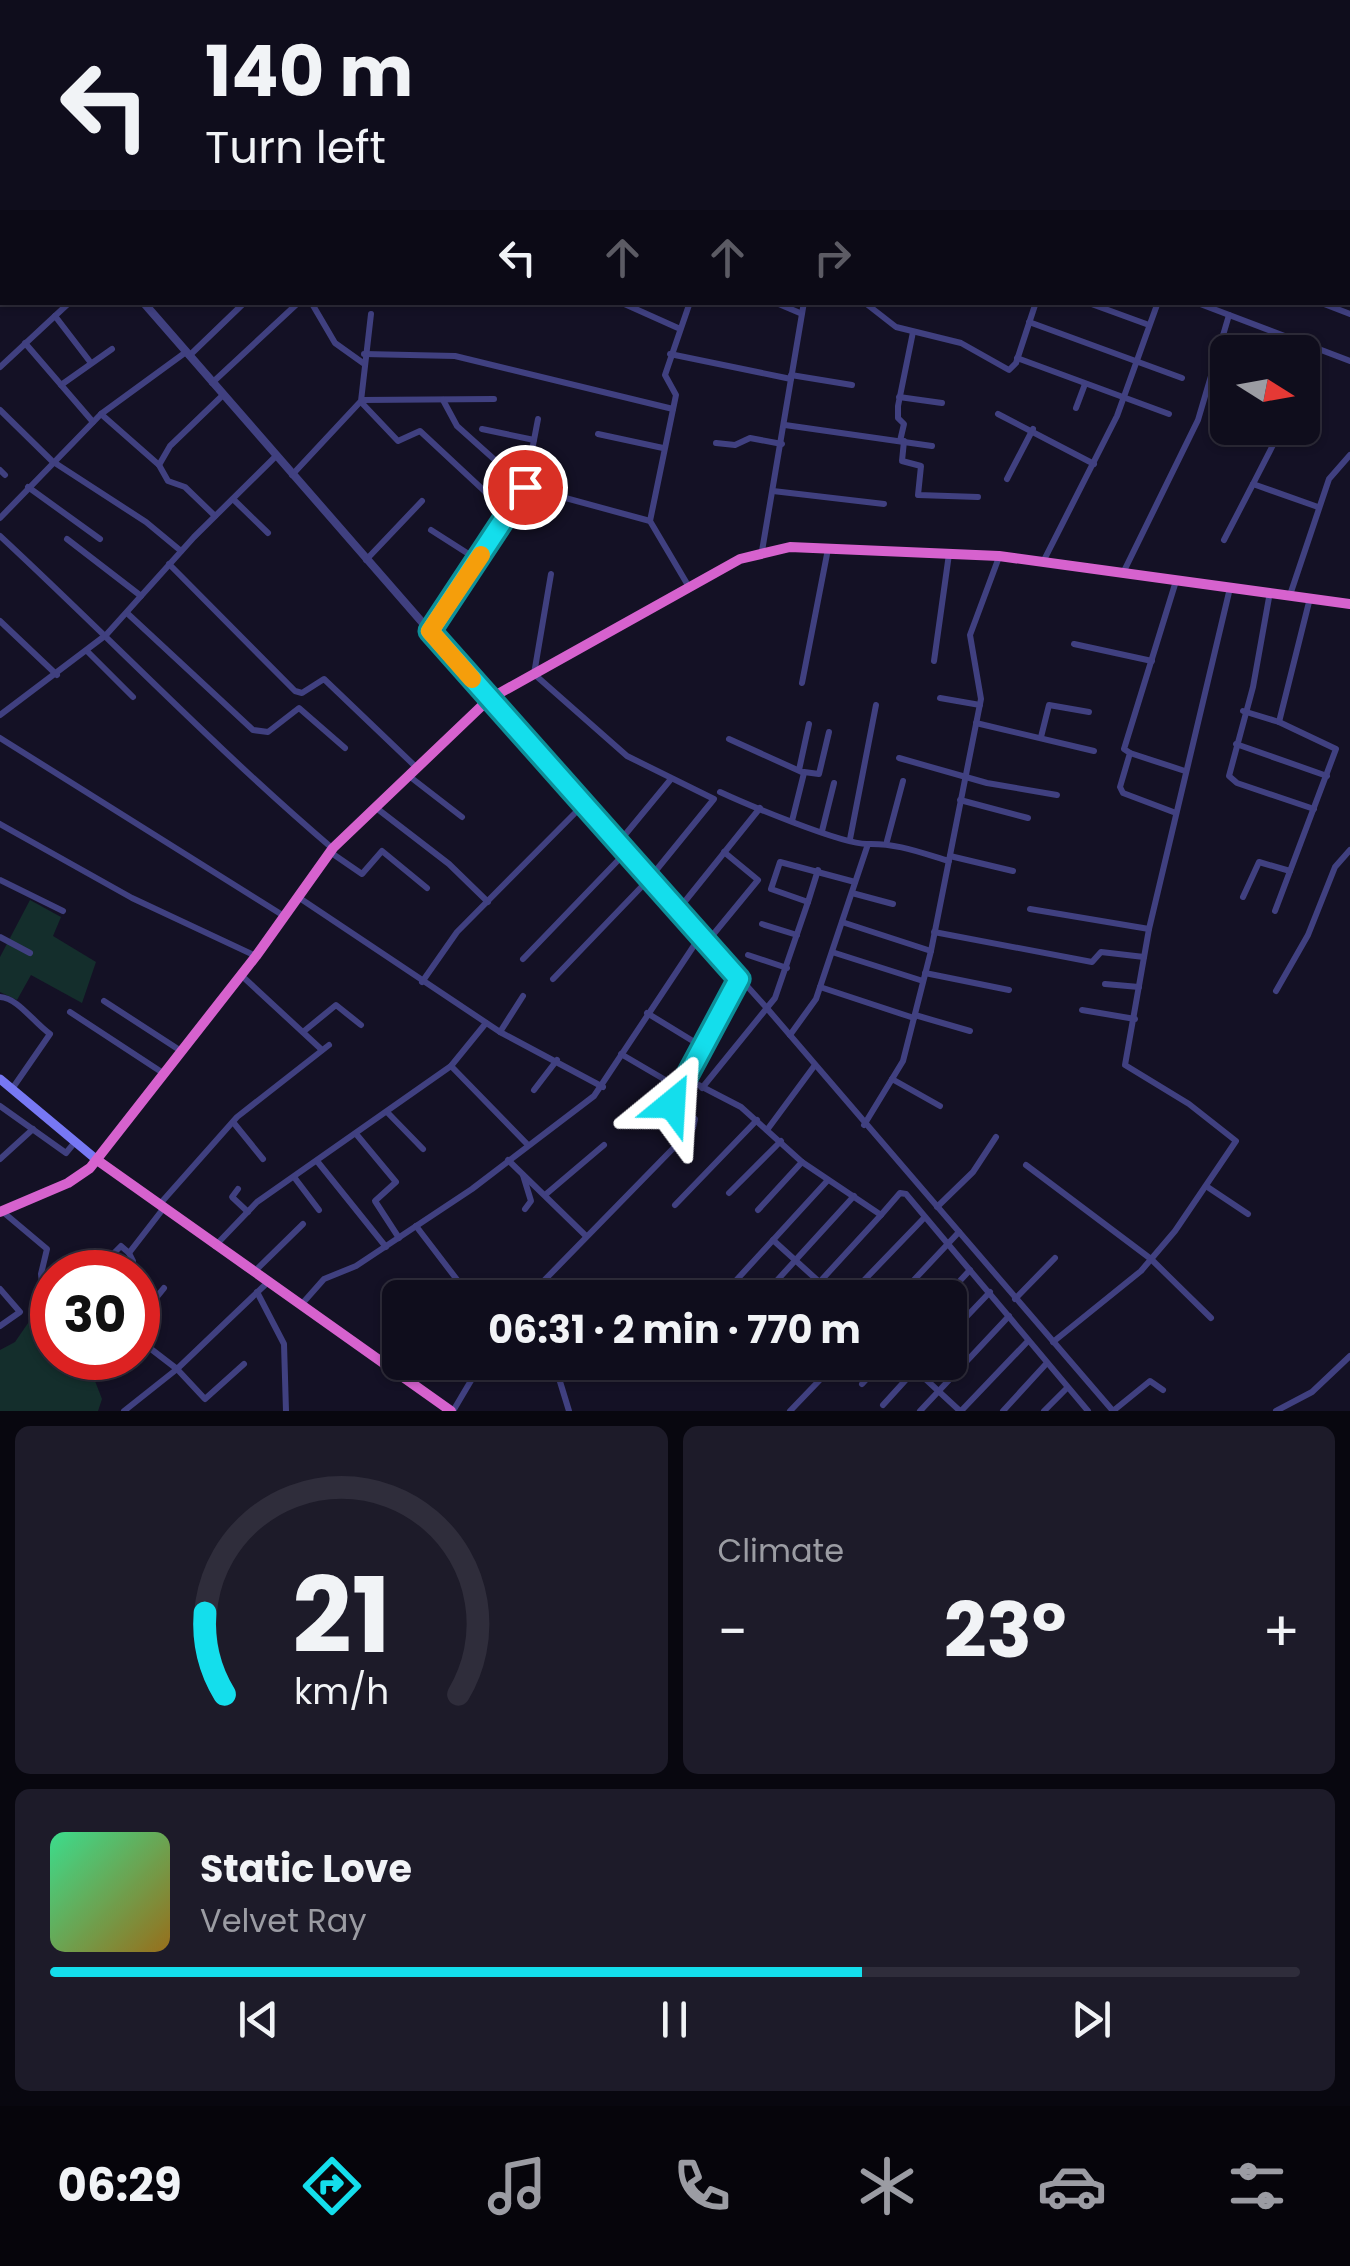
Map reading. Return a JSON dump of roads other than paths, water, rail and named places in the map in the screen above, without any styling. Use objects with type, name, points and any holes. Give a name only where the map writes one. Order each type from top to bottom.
[{"type":"highway","points":[[1,1212],[81,1176],[86,1149],[164,1074],[332,850],[489,699],[762,551],[828,548],[1000,556],[1350,604]]},
{"type":"highway","points":[[86,1149],[160,1207],[382,1363]]},
{"type":"highway","points":[[407,1380],[452,1411]]},
{"type":"main road","points":[[0,1079],[86,1149]]},
{"type":"street","points":[[0,366],[67,305]]},
{"type":"street","points":[[146,305],[366,560],[619,842],[623,855],[645,882],[678,910],[700,941],[765,1006],[938,1208],[970,1270],[1088,1411]]},
{"type":"street","points":[[0,518],[101,414],[187,354],[242,305]]},
{"type":"street","points":[[212,383],[296,305]]},
{"type":"street","points":[[313,305],[335,343],[364,359],[455,356],[673,409]]},
{"type":"street","points":[[627,305],[678,328]]},
{"type":"street","points":[[689,305],[678,328],[665,378],[676,391],[650,522],[689,588]]},
{"type":"street","points":[[781,305],[800,313]]},
{"type":"street","points":[[762,551],[803,305]]},
{"type":"street","points":[[876,306],[892,325],[961,343],[1009,370],[1018,358],[1035,305]]},
{"type":"street","points":[[1094,305],[1149,325]]},
{"type":"street","points":[[1044,560],[1094,464],[1157,305]]},
{"type":"street","points":[[1203,305],[1350,361]]},
{"type":"street","points":[[292,474],[361,401],[371,314]]},
{"type":"street","points":[[1124,570],[1198,420],[1229,315]]},
{"type":"street","points":[[56,316],[91,364]]},
{"type":"street","points":[[1029,322],[1182,378]]},
{"type":"street","points":[[913,332],[899,397],[898,416],[904,424],[903,462],[921,466],[918,495],[978,497]]},
{"type":"street","points":[[25,343],[93,422]]},
{"type":"street","points":[[61,384],[112,349]]},
{"type":"street","points":[[670,354],[852,385]]},
{"type":"street","points":[[1018,358],[1169,414]]},
{"type":"street","points":[[1076,408],[1085,384]]},
{"type":"street","points":[[159,465],[170,446],[223,394]]},
{"type":"street","points":[[899,397],[942,402]]},
{"type":"street","points":[[361,401],[494,399]]},
{"type":"street","points":[[443,400],[457,426],[525,487],[650,522]]},
{"type":"street","points":[[361,401],[398,440],[420,431],[508,513]]},
{"type":"street","points":[[0,410],[52,461],[146,522],[182,551]]},
{"type":"street","points":[[101,414],[159,465],[168,481],[186,486],[216,516]]},
{"type":"street","points":[[998,414],[1094,464]]},
{"type":"street","points":[[430,631],[525,487],[538,418]]},
{"type":"street","points":[[785,425],[932,446]]},
{"type":"street","points":[[482,429],[534,440]]},
{"type":"street","points":[[1007,479],[1033,429]]},
{"type":"street","points":[[598,434],[663,448]]},
{"type":"street","points":[[716,443],[735,445],[750,438],[782,444]]},
{"type":"street","points":[[1224,540],[1273,445]]},
{"type":"street","points":[[1290,595],[1330,477],[1350,455]]},
{"type":"street","points":[[2,710],[57,674],[106,634],[276,456]]},
{"type":"street","points":[[1253,484],[1318,507]]},
{"type":"street","points":[[28,486],[100,538]]},
{"type":"street","points":[[773,491],[884,504]]},
{"type":"street","points":[[233,498],[268,533]]},
{"type":"street","points":[[366,560],[422,501]]},
{"type":"street","points":[[431,530],[478,560]]},
{"type":"street","points":[[0,536],[106,634],[184,714],[239,760],[252,779],[332,850],[362,874],[383,852],[427,888]]},
{"type":"street","points":[[67,539],[140,596]]},
{"type":"street","points":[[802,683],[828,548]]},
{"type":"street","points":[[934,661],[949,553]]},
{"type":"street","points":[[864,1124],[903,1061],[931,951],[980,705],[980,679],[970,635],[1000,556]]},
{"type":"street","points":[[169,564],[295,691],[302,693],[324,679],[412,772],[462,817]]},
{"type":"street","points":[[551,574],[534,674],[594,731],[671,780],[714,798],[645,882],[553,979]]},
{"type":"street","points":[[1176,579],[1124,749],[1184,771]]},
{"type":"street","points":[[1053,1342],[1130,1282],[1151,1259],[1206,1186],[1236,1137],[1178,1097],[1126,1069],[1148,929],[1230,587]]},
{"type":"street","points":[[1270,592],[1253,687],[1243,711],[1228,776],[1314,809]]},
{"type":"street","points":[[1279,722],[1310,598]]},
{"type":"street","points":[[126,613],[253,730],[268,732],[296,708],[345,748]]},
{"type":"street","points":[[0,621],[57,674]]},
{"type":"street","points":[[1074,644],[1152,660]]},
{"type":"street","points":[[87,650],[133,697]]},
{"type":"street","points":[[940,698],[980,705]]},
{"type":"street","points":[[850,839],[876,704]]},
{"type":"street","points":[[1042,737],[1050,705],[1089,712]]},
{"type":"street","points":[[1243,711],[1334,746],[1327,776],[1275,911]]},
{"type":"street","points":[[976,723],[1094,750]]},
{"type":"street","points":[[792,822],[810,724]]},
{"type":"street","points":[[729,738],[801,771],[820,774],[829,732]]},
{"type":"street","points":[[0,738],[284,916]]},
{"type":"street","points":[[1236,744],[1327,776]]},
{"type":"street","points":[[1130,753],[1121,791],[1176,813]]},
{"type":"street","points":[[899,758],[1057,795]]},
{"type":"street","points":[[619,842],[671,780]]},
{"type":"street","points":[[887,842],[903,781]]},
{"type":"street","points":[[822,831],[834,783]]},
{"type":"street","points":[[720,792],[792,822],[868,844],[887,842],[1013,870]]},
{"type":"street","points":[[960,800],[1028,818]]},
{"type":"street","points":[[422,982],[457,932],[584,804]]},
{"type":"street","points":[[375,806],[449,864],[488,902]]},
{"type":"street","points":[[678,910],[760,808]]},
{"type":"street","points":[[0,824],[132,898],[256,956]]},
{"type":"street","points":[[790,1035],[814,1004],[868,844]]},
{"type":"street","points":[[1276,991],[1308,935],[1336,867],[1350,850]]},
{"type":"street","points":[[300,1306],[329,1276],[356,1266],[399,1238],[602,1086],[646,1013],[700,941],[758,880],[724,852]]},
{"type":"street","points":[[523,959],[623,855]]},
{"type":"street","points":[[808,902],[772,890],[776,867],[781,862],[856,882]]},
{"type":"street","points":[[1243,897],[1258,862],[1290,872]]},
{"type":"street","points":[[702,1088],[774,998],[818,870]]},
{"type":"street","points":[[0,880],[63,912]]},
{"type":"street","points":[[852,893],[893,904]]},
{"type":"street","points":[[298,897],[500,1032],[602,1086]]},
{"type":"street","points":[[1030,909],[1148,929]]},
{"type":"street","points":[[842,922],[931,951]]},
{"type":"street","points":[[762,924],[797,935]]},
{"type":"street","points":[[934,932],[1092,962],[1102,952],[1144,957]]},
{"type":"street","points":[[0,937],[30,953]]},
{"type":"street","points":[[832,952],[924,977],[1009,990]]},
{"type":"street","points":[[748,956],[787,968]]},
{"type":"street","points":[[130,1250],[160,1207],[233,1122],[326,1048],[241,975]]},
{"type":"street","points":[[544,1280],[693,1128],[695,1119],[672,1105],[739,979]]},
{"type":"street","points":[[1105,984],[1139,987]]},
{"type":"street","points":[[820,987],[970,1031]]},
{"type":"street","points":[[0,996],[16,1002],[29,1019],[50,1034],[12,1089]]},
{"type":"street","points":[[500,1032],[523,996]]},
{"type":"street","points":[[104,1002],[182,1051]]},
{"type":"street","points":[[303,1032],[336,1006],[361,1026]]},
{"type":"street","points":[[1082,1010],[1135,1019]]},
{"type":"street","points":[[70,1012],[164,1074]]},
{"type":"street","points":[[646,1013],[701,1046]]},
{"type":"street","points":[[215,1246],[248,1212],[451,1066],[486,1023]]},
{"type":"street","points":[[622,1054],[679,1088]]},
{"type":"street","points":[[534,1090],[557,1060]]},
{"type":"street","points":[[766,1130],[815,1065]]},
{"type":"street","points":[[451,1066],[528,1144]]},
{"type":"street","points":[[685,1078],[757,1120],[802,1162],[881,1215]]},
{"type":"street","points":[[892,1079],[940,1106]]},
{"type":"street","points":[[0,1118],[4,1109],[66,1153],[86,1149]]},
{"type":"street","points":[[387,1112],[424,1149]]},
{"type":"street","points":[[676,1204],[757,1120]]},
{"type":"street","points":[[233,1122],[263,1159]]},
{"type":"street","points":[[0,1159],[32,1129]]},
{"type":"street","points":[[357,1135],[396,1181],[375,1201],[399,1238]]},
{"type":"street","points":[[938,1208],[973,1172],[996,1137]]},
{"type":"street","points":[[728,1193],[780,1141]]},
{"type":"street","points":[[545,1195],[604,1146]]},
{"type":"street","points":[[508,1160],[585,1235]]},
{"type":"street","points":[[317,1162],[386,1246]]},
{"type":"street","points":[[758,1210],[802,1162]]},
{"type":"street","points":[[1026,1165],[1151,1259],[1211,1318]]},
{"type":"street","points":[[523,1174],[531,1201],[525,1208]]},
{"type":"street","points":[[294,1177],[319,1210]]},
{"type":"street","points":[[736,1280],[828,1180]]},
{"type":"street","points":[[822,1280],[912,1180]]},
{"type":"street","points":[[1206,1186],[1248,1214]]},
{"type":"street","points":[[238,1189],[232,1197],[248,1212]]},
{"type":"street","points":[[897,1196],[906,1194],[924,1218],[953,1238],[1015,1298],[1113,1411],[1148,1382],[1164,1390]]},
{"type":"street","points":[[778,1280],[854,1196]]},
{"type":"street","points":[[1,1212],[47,1250]]},
{"type":"street","points":[[864,1280],[924,1218]]},
{"type":"street","points":[[254,1273],[302,1224]]},
{"type":"street","points":[[416,1226],[455,1280]]},
{"type":"street","points":[[914,1280],[953,1238]]},
{"type":"street","points":[[773,1240],[818,1280]]},
{"type":"street","points":[[1015,1298],[1055,1258]]},
{"type":"street","points":[[961,1280],[970,1270]]},
{"type":"street","points":[[124,1411],[177,1368],[267,1282]]},
{"type":"street","points":[[160,1293],[164,1288]]},
{"type":"street","points":[[0,1289],[20,1312],[0,1326]]},
{"type":"street","points":[[257,1292],[284,1344],[286,1411]]},
{"type":"street","points":[[967,1316],[990,1292]]},
{"type":"street","points":[[920,1411],[1010,1316]]},
{"type":"street","points":[[926,1380],[961,1411],[1028,1341]]},
{"type":"street","points":[[160,1355],[207,1399],[244,1364]]},
{"type":"street","points":[[1276,1411],[1318,1388],[1350,1356]]},
{"type":"street","points":[[1002,1411],[1046,1364]]},
{"type":"street","points":[[452,1411],[471,1380]]},
{"type":"street","points":[[560,1380],[569,1411]]},
{"type":"street","points":[[790,1411],[820,1380]]},
{"type":"street","points":[[862,1384],[866,1380]]},
{"type":"street","points":[[883,1405],[906,1380]]},
{"type":"street","points":[[1044,1411],[1068,1388]]},
{"type":"street","points":[[134,1402],[141,1411]]}]
